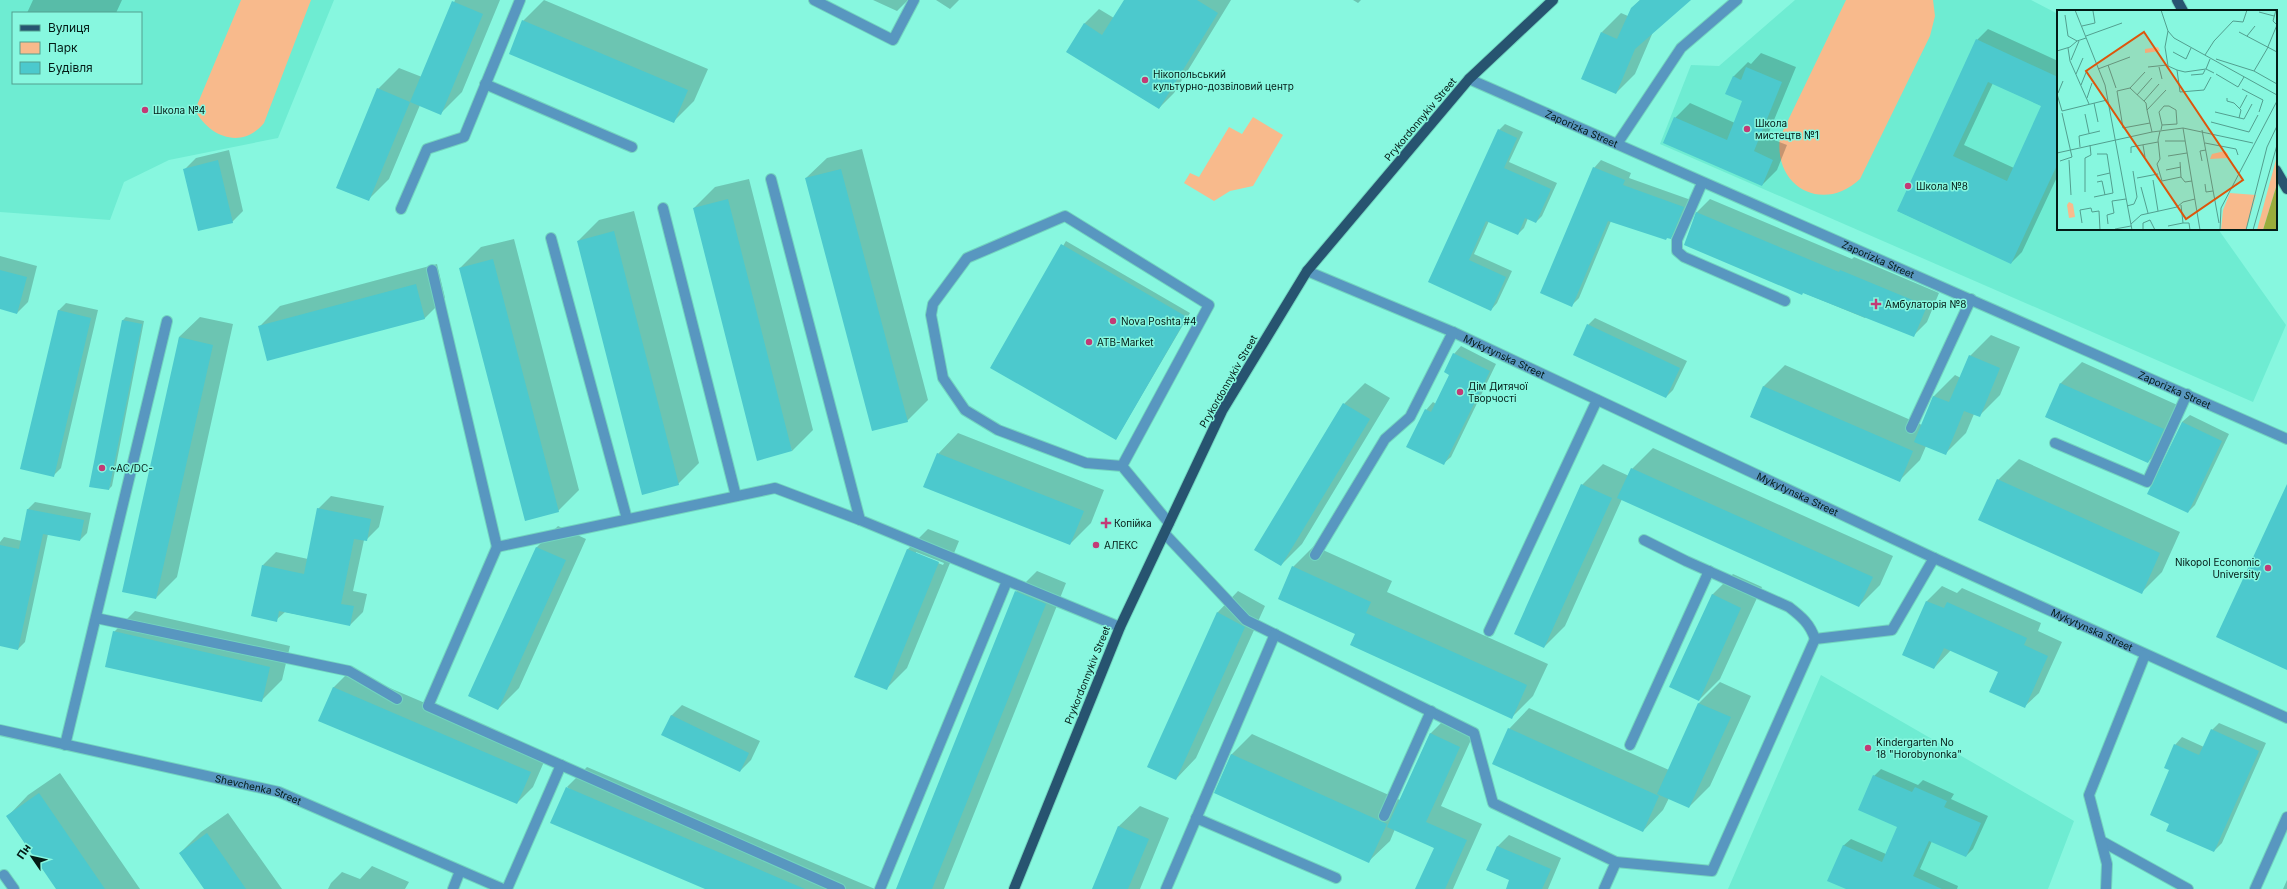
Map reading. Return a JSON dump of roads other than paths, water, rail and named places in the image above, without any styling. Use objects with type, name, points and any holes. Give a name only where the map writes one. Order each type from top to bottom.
[{"type":"main road","name":"Prykordonnykiv Street","points":[[1014,889],[1120,627],[1222,411],[1307,271],[1469,79],[1553,0]]},
{"type":"main road","points":[[2177,0],[2182,10]]},
{"type":"main road","points":[[2277,172],[2287,189]]},
{"type":"street","points":[[401,209],[427,149],[464,137],[520,0]]},
{"type":"street","points":[[814,0],[893,40],[914,0]]},
{"type":"street","points":[[1617,144],[1681,48],[1737,0]]},
{"type":"street","name":"Zaporizka Street","points":[[1469,79],[1702,183],[1971,299],[2287,439]]},
{"type":"street","points":[[485,84],[632,148]]},
{"type":"street","points":[[771,179],[860,520]]},
{"type":"street","points":[[1702,183],[1677,240],[1677,251],[1684,257],[1785,301]]},
{"type":"street","points":[[663,208],[736,496]]},
{"type":"street","points":[[1122,466],[1209,305],[1065,216],[967,258],[933,304],[930,315],[943,378],[965,410],[998,430],[1086,463],[1122,466],[1169,523]]},
{"type":"street","points":[[551,238],[627,519]]},
{"type":"street","points":[[432,270],[497,547],[428,706],[840,889]]},
{"type":"street","name":"Mykytynska Street","points":[[1307,271],[1453,332],[1934,558],[2145,655],[2287,718]]},
{"type":"street","points":[[1911,428],[1971,299]]},
{"type":"street","points":[[65,745],[166,321]]},
{"type":"street","points":[[1314,556],[1385,439],[1410,417],[1453,332]]},
{"type":"street","points":[[2055,443],[2147,482],[2187,394]]},
{"type":"street","points":[[1489,631],[1597,400]]},
{"type":"street","points":[[497,547],[775,488],[860,520],[1007,582],[1120,627]]},
{"type":"street","points":[[1165,534],[1246,620],[1474,733],[1493,803],[1616,862],[1712,871],[1815,639],[1811,628],[1802,617],[1789,607],[1644,540]]},
{"type":"street","points":[[1815,639],[1892,630],[1934,558]]},
{"type":"street","points":[[1630,745],[1709,571]]},
{"type":"street","points":[[880,889],[1007,582]]},
{"type":"street","points":[[96,618],[349,671],[397,699]]},
{"type":"street","points":[[1166,889],[1275,634]]},
{"type":"street","points":[[2106,889],[2107,864],[2103,842],[2089,795],[2145,655]]},
{"type":"street","points":[[1384,816],[1431,711]]},
{"type":"street","name":"Shevchenka Street","points":[[0,730],[65,745],[153,762],[279,792],[503,889]]},
{"type":"street","points":[[508,889],[561,765]]},
{"type":"street","points":[[2255,889],[2287,817]]},
{"type":"street","points":[[1196,818],[1336,878]]},
{"type":"street","points":[[2103,842],[2188,889]]},
{"type":"street","points":[[1604,889],[1616,862]]},
{"type":"street","points":[[453,889],[460,871]]},
{"type":"street","points":[[4,874],[14,889]]},
{"type":"place","name":"Нікопольський культурно-дозвіловий центр","points":[[1145,80]]},
{"type":"place","name":"Школа №4","points":[[145,110]]},
{"type":"place","name":"Школа мистецтв №1","points":[[1747,129]]},
{"type":"place","name":"Школа №8","points":[[1908,186]]},
{"type":"place","name":"Амбулаторія №8","points":[[1876,304]]},
{"type":"place","name":"Nova Poshta #4","points":[[1113,321]]},
{"type":"place","name":"ATB-Market","points":[[1089,342]]},
{"type":"place","name":"Дім Дитячої Творчості","points":[[1460,392]]},
{"type":"place","name":"~AC/DC-","points":[[102,468]]},
{"type":"place","name":"Копійка","points":[[1106,523]]},
{"type":"place","name":"АЛЕКС","points":[[1096,545]]},
{"type":"place","name":"Nikopol Economic University","points":[[2268,568]]},
{"type":"place","name":"Kindergarten No 18 \"Horobynonka\"","points":[[1868,748]]}]
